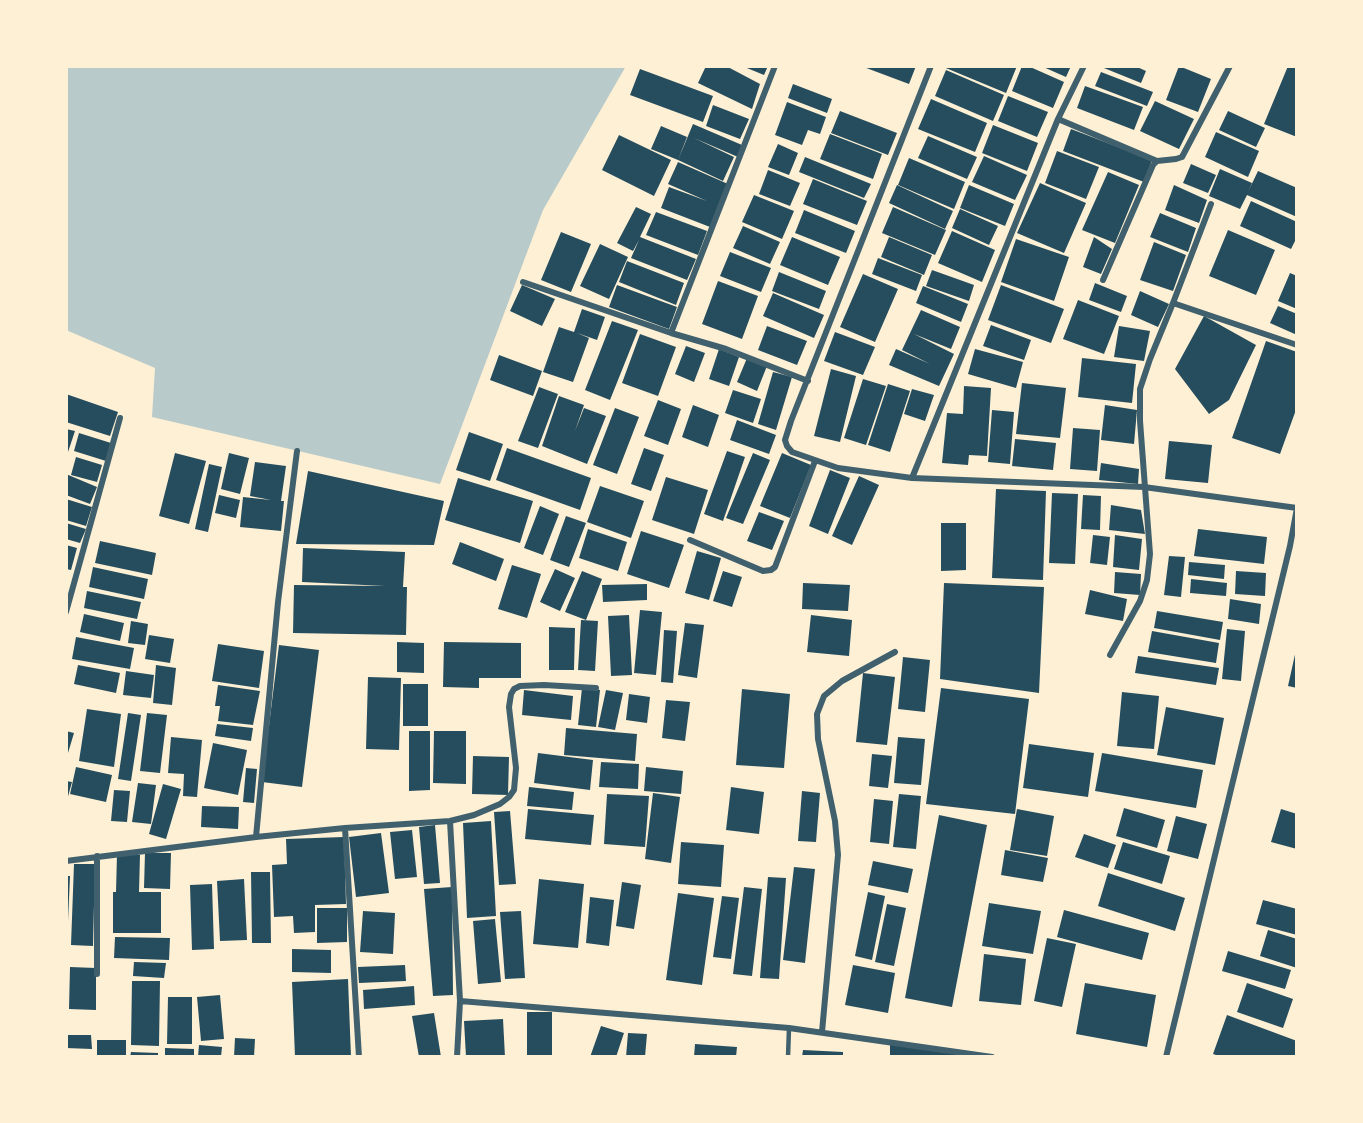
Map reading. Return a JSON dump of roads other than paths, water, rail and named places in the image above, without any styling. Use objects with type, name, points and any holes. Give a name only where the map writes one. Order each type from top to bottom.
[{"type":"street","points":[[671,333],[775,66]]},
{"type":"street","points":[[931,66],[807,381],[785,440],[787,446],[792,452],[815,461],[856,471],[912,478],[1144,487],[1297,508],[1294,546],[1166,1057]]},
{"type":"street","points":[[912,478],[1058,118],[1084,66]]},
{"type":"street","points":[[1058,118],[1157,161],[1182,157],[1230,66]]},
{"type":"street","points":[[1103,280],[1153,165],[1157,161]]},
{"type":"street","points":[[1110,656],[1140,601],[1147,579],[1150,554],[1140,421],[1140,389],[1211,204]]},
{"type":"street","points":[[523,282],[671,333],[726,349],[807,381]]},
{"type":"street","points":[[1173,303],[1297,345]]},
{"type":"street","points":[[66,612],[120,418]]},
{"type":"street","points":[[256,837],[278,602],[297,451]]},
{"type":"street","points":[[690,540],[763,570],[771,570],[775,567],[815,461]]},
{"type":"street","points":[[822,1032],[838,855],[835,821],[818,738],[817,714],[824,696],[842,681],[895,652]]},
{"type":"street","points":[[66,861],[256,837],[450,821],[474,815],[500,804],[514,790],[516,768],[509,706],[514,689],[520,686],[544,685],[596,688]]},
{"type":"street","points":[[450,821],[460,1001],[457,1057]]},
{"type":"street","points":[[345,828],[359,1057]]},
{"type":"street","points":[[97,856],[97,974]]},
{"type":"street","points":[[460,1001],[789,1028],[992,1057]]},
{"type":"lane","points":[[788,1057],[789,1028]]}]
